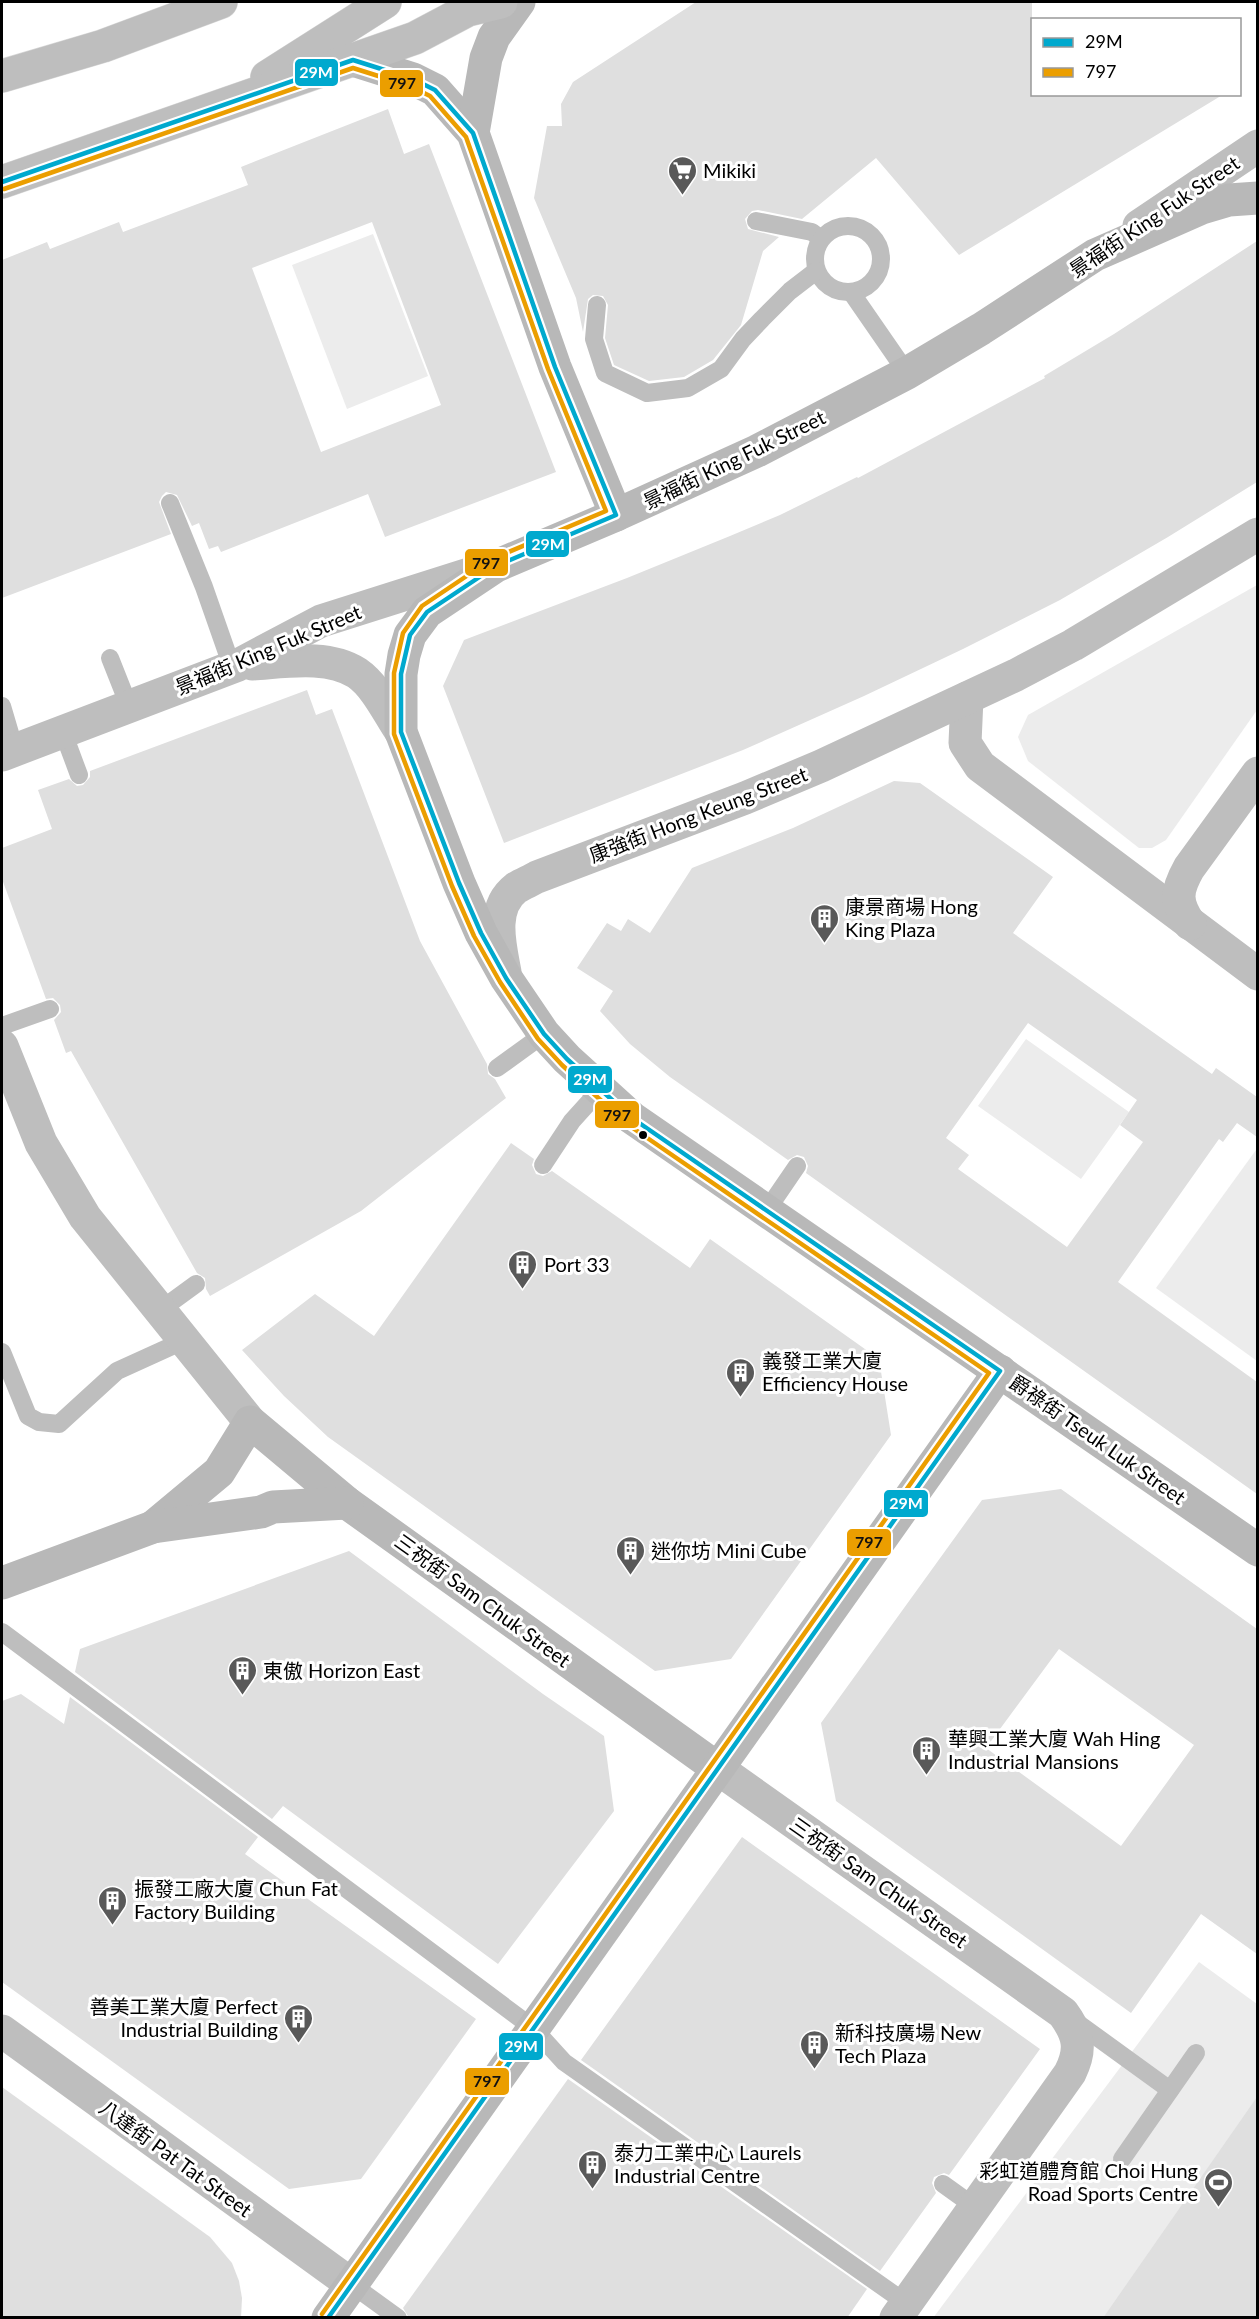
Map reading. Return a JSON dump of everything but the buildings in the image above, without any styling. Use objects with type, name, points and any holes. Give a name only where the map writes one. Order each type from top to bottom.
[{"type":"street","points":[[2,76],[103,46],[221,2]]},
{"type":"street","points":[[231,102],[313,46],[385,2]]},
{"type":"street","points":[[2,182],[415,38],[468,10],[501,2]]},
{"type":"street","points":[[473,133],[486,58],[494,37],[519,2]]},
{"type":"street","points":[[353,60],[413,79],[435,90],[473,133],[555,367],[616,515]]},
{"type":"street","name":"景福街 King Fuk Street","points":[[8,752],[235,666],[321,621],[496,566],[757,451],[907,373],[981,329],[1257,146]]},
{"type":"street","points":[[1095,255],[1202,208],[1229,200],[1257,198]]},
{"type":"street","name":"康強街 Hong Keung Street","points":[[506,978],[497,929],[503,904],[515,889],[537,877],[745,798],[821,766],[968,698],[1073,645],[1257,534]]},
{"type":"street","name":"爵祿街 Tseuk Luk Street","points":[[400,732],[401,674],[410,635],[427,612],[496,566]]},
{"type":"street","name":"爵祿街 Tseuk Luk Street","points":[[235,666],[290,661],[323,662],[339,665],[356,673],[370,686],[400,732],[459,883],[481,933],[506,978],[544,1034],[567,1059],[632,1118],[1257,1550]]},
{"type":"street","points":[[968,698],[965,744],[980,766],[1257,974]]},
{"type":"street","points":[[1190,924],[1178,902],[1182,880],[1257,773]]},
{"type":"street","name":"三祝街 Sam Chuk Street","points":[[2,1046],[41,1143],[84,1217],[250,1422],[347,1503],[1063,2013],[1074,2027],[1078,2044],[1077,2060],[975,2206]]},
{"type":"street","points":[[328,2318],[1000,1371]]},
{"type":"street","points":[[153,1527],[219,1472],[250,1422]]},
{"type":"street","points":[[2,1582],[153,1527],[261,1512],[273,1507],[347,1503]]},
{"type":"street","name":"八達街 Pat Tat Street","points":[[2,2031],[351,2284]]},
{"type":"street","points":[[901,2310],[975,2206]]},
{"type":"lane","points":[[756,221],[812,232],[821,239]]},
{"type":"lane","points":[[851,226],[861,229],[877,244],[880,254],[877,276],[861,290],[840,292],[829,287],[816,271],[816,249],[821,239],[830,231],[840,227],[851,226]]},
{"type":"lane","points":[[597,305],[594,339],[605,373],[647,393],[688,388],[721,369],[762,319],[790,291],[816,271]]},
{"type":"lane","points":[[851,292],[907,373]]},
{"type":"lane","points":[[170,503],[235,666]]},
{"type":"lane","points":[[110,658],[129,706]]},
{"type":"lane","points":[[2,706],[8,752]]},
{"type":"lane","points":[[63,732],[79,775]]},
{"type":"lane","points":[[2,1026],[50,1009]]},
{"type":"lane","points":[[497,1068],[544,1034]]},
{"type":"lane","points":[[543,1165],[572,1121],[600,1090]]},
{"type":"lane","points":[[767,1210],[796,1166]]},
{"type":"lane","points":[[159,1311],[196,1284]]},
{"type":"lane","points":[[2,1352],[28,1416],[39,1422],[59,1424],[117,1371],[183,1341]]},
{"type":"lane","points":[[2,1632],[533,2028],[564,2062],[901,2310]]},
{"type":"lane","points":[[1063,2013],[1170,2090]]},
{"type":"lane","points":[[1122,2159],[1196,2053]]},
{"type":"lane","points":[[943,2184],[975,2206]]},
{"type":"lane","points":[[351,2284],[398,2318]]},
{"type":"shaded area","points":[[373,234],[428,376],[347,409],[292,265]]},
{"type":"shaded area","points":[[1257,585],[1257,710],[1166,840],[1152,848],[1139,848],[1028,761],[1018,737],[1028,715]]},
{"type":"shaded area","points":[[1026,1039],[1129,1112],[1081,1179],[978,1106]]},
{"type":"shaded area","points":[[1256,1150],[1258,1151],[1257,1361],[1156,1288]]},
{"type":"shaded area","points":[[1199,1962],[1257,2004],[1257,2317],[933,2318]]},
{"type":"transit line","name":"29M","points":[[2,182],[353,60],[413,79],[435,90],[473,133],[555,367],[616,515],[496,566],[427,612],[410,635],[401,674],[401,732],[459,883],[481,933],[506,978],[544,1034],[567,1059],[632,1118],[1000,1371],[328,2318]]},
{"type":"transit line","name":"797","points":[[4,189],[353,68],[410,86],[430,96],[466,137],[548,369],[606,511],[492,559],[422,606],[403,633],[394,673],[394,734],[452,886],[474,936],[500,982],[538,1039],[562,1065],[627,1124],[989,1373],[322,2314]]},
{"type":"place","name":"Mikiki","points":[[682,196]]},
{"type":"place","name":"康景商場 Hong King Plaza","points":[[824,944]]},
{"type":"place","name":"Port 33","points":[[523,1290]]},
{"type":"place","name":"義發工業大廈 Efficiency House","points":[[741,1398]]},
{"type":"place","name":"迷你坊 Mini Cube","points":[[630,1576]]},
{"type":"place","name":"東傲 Horizon East","points":[[242,1696]]},
{"type":"place","name":"華興工業大廈 Wah Hing Industrial Mansions","points":[[927,1776]]},
{"type":"place","name":"振發工廠大廈 Chun Fat Factory Building","points":[[113,1926]]},
{"type":"place","name":"善美工業大廈 Perfect Industrial Building","points":[[299,2044]]},
{"type":"place","name":"新科技廣場 New Tech Plaza","points":[[814,2070]]},
{"type":"place","name":"泰力工業中心 Laurels Industrial Centre","points":[[593,2190]]},
{"type":"place","name":"彩虹道體育館 Choi Hung Road Sports Centre","points":[[1219,2208]]}]
